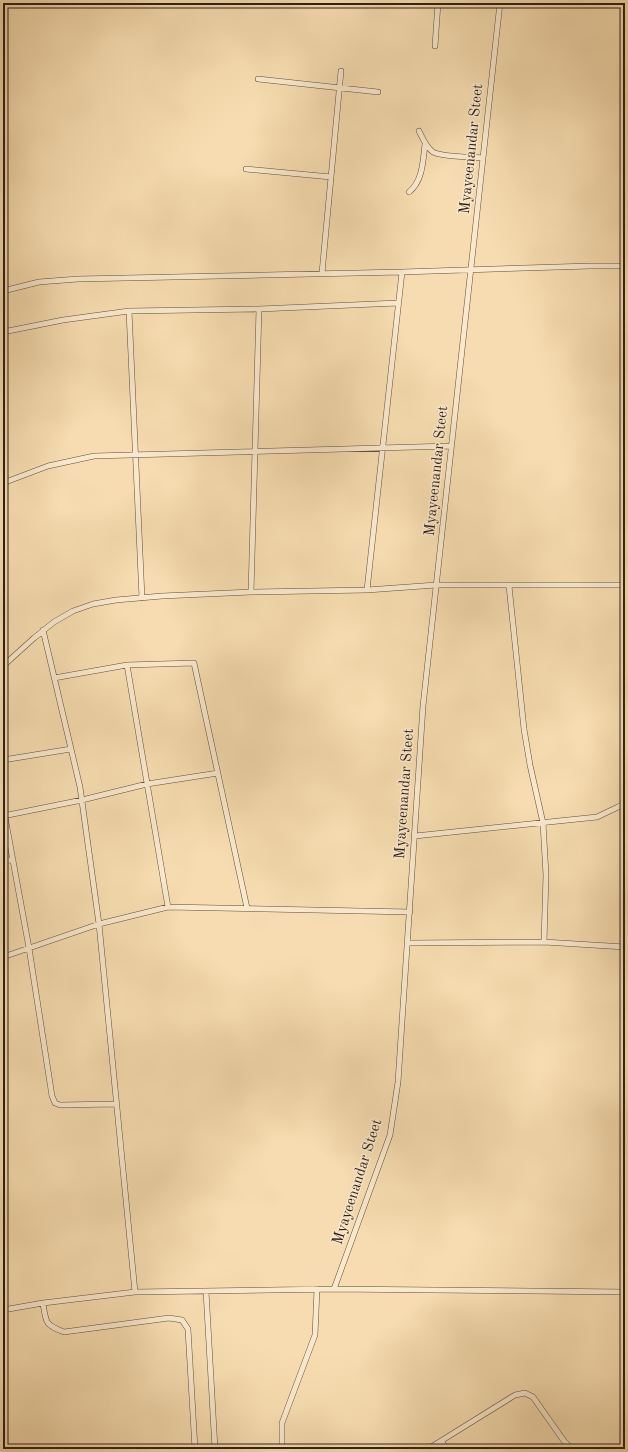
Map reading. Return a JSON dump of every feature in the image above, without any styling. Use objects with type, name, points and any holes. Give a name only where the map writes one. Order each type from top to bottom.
[{"type":"street","points":[[435,46],[438,3]]},
{"type":"street","name":"Myayeenandar Steet","points":[[334,1289],[390,1135],[398,1082],[423,706],[500,3]]},
{"type":"street","points":[[322,273],[341,71]]},
{"type":"street","points":[[258,79],[378,92]]},
{"type":"street","points":[[419,131],[425,144],[435,153],[442,155],[483,158]]},
{"type":"street","points":[[409,192],[415,187],[419,179],[425,144]]},
{"type":"street","points":[[246,169],[331,177]]},
{"type":"street","points":[[3,291],[39,282],[78,279],[625,266]]},
{"type":"street","points":[[367,590],[402,272]]},
{"type":"street","points":[[3,332],[63,320],[129,311],[259,309],[398,303]]},
{"type":"street","points":[[251,592],[259,309]]},
{"type":"street","points":[[129,311],[142,598]]},
{"type":"street","points":[[3,483],[48,466],[94,456],[451,446]]},
{"type":"street","points":[[3,666],[43,630],[73,611],[93,604],[116,600],[251,592],[367,590],[436,585],[625,585]]},
{"type":"street","points":[[509,586],[524,728],[530,765],[543,823],[546,875],[544,942]]},
{"type":"street","points":[[43,630],[72,749],[82,800],[98,924],[135,1292]]},
{"type":"street","points":[[54,678],[127,665],[194,662],[247,908]]},
{"type":"street","points":[[127,665],[168,907]]},
{"type":"street","points":[[3,760],[72,749]]},
{"type":"street","points":[[4,815],[82,800],[147,784],[218,773]]},
{"type":"street","points":[[414,836],[598,817],[625,803]]},
{"type":"street","points":[[3,806],[29,948],[52,1096],[55,1103],[60,1105],[116,1104]]},
{"type":"street","points":[[3,862],[13,860]]},
{"type":"street","points":[[3,957],[98,924],[168,907],[410,912]]},
{"type":"street","points":[[408,943],[544,942],[625,947]]},
{"type":"street","points":[[282,1449],[282,1423],[315,1335],[317,1289]]},
{"type":"street","points":[[3,1310],[43,1303],[135,1292],[334,1289],[625,1292]]},
{"type":"street","points":[[206,1291],[215,1449]]},
{"type":"street","points":[[43,1303],[46,1321],[52,1327],[64,1332],[169,1318],[182,1320],[188,1329],[195,1449]]},
{"type":"street","points":[[428,1449],[515,1395],[525,1393],[533,1397],[564,1441],[572,1449]]},
{"type":"street","points":[[441,1441],[447,1449]]}]
